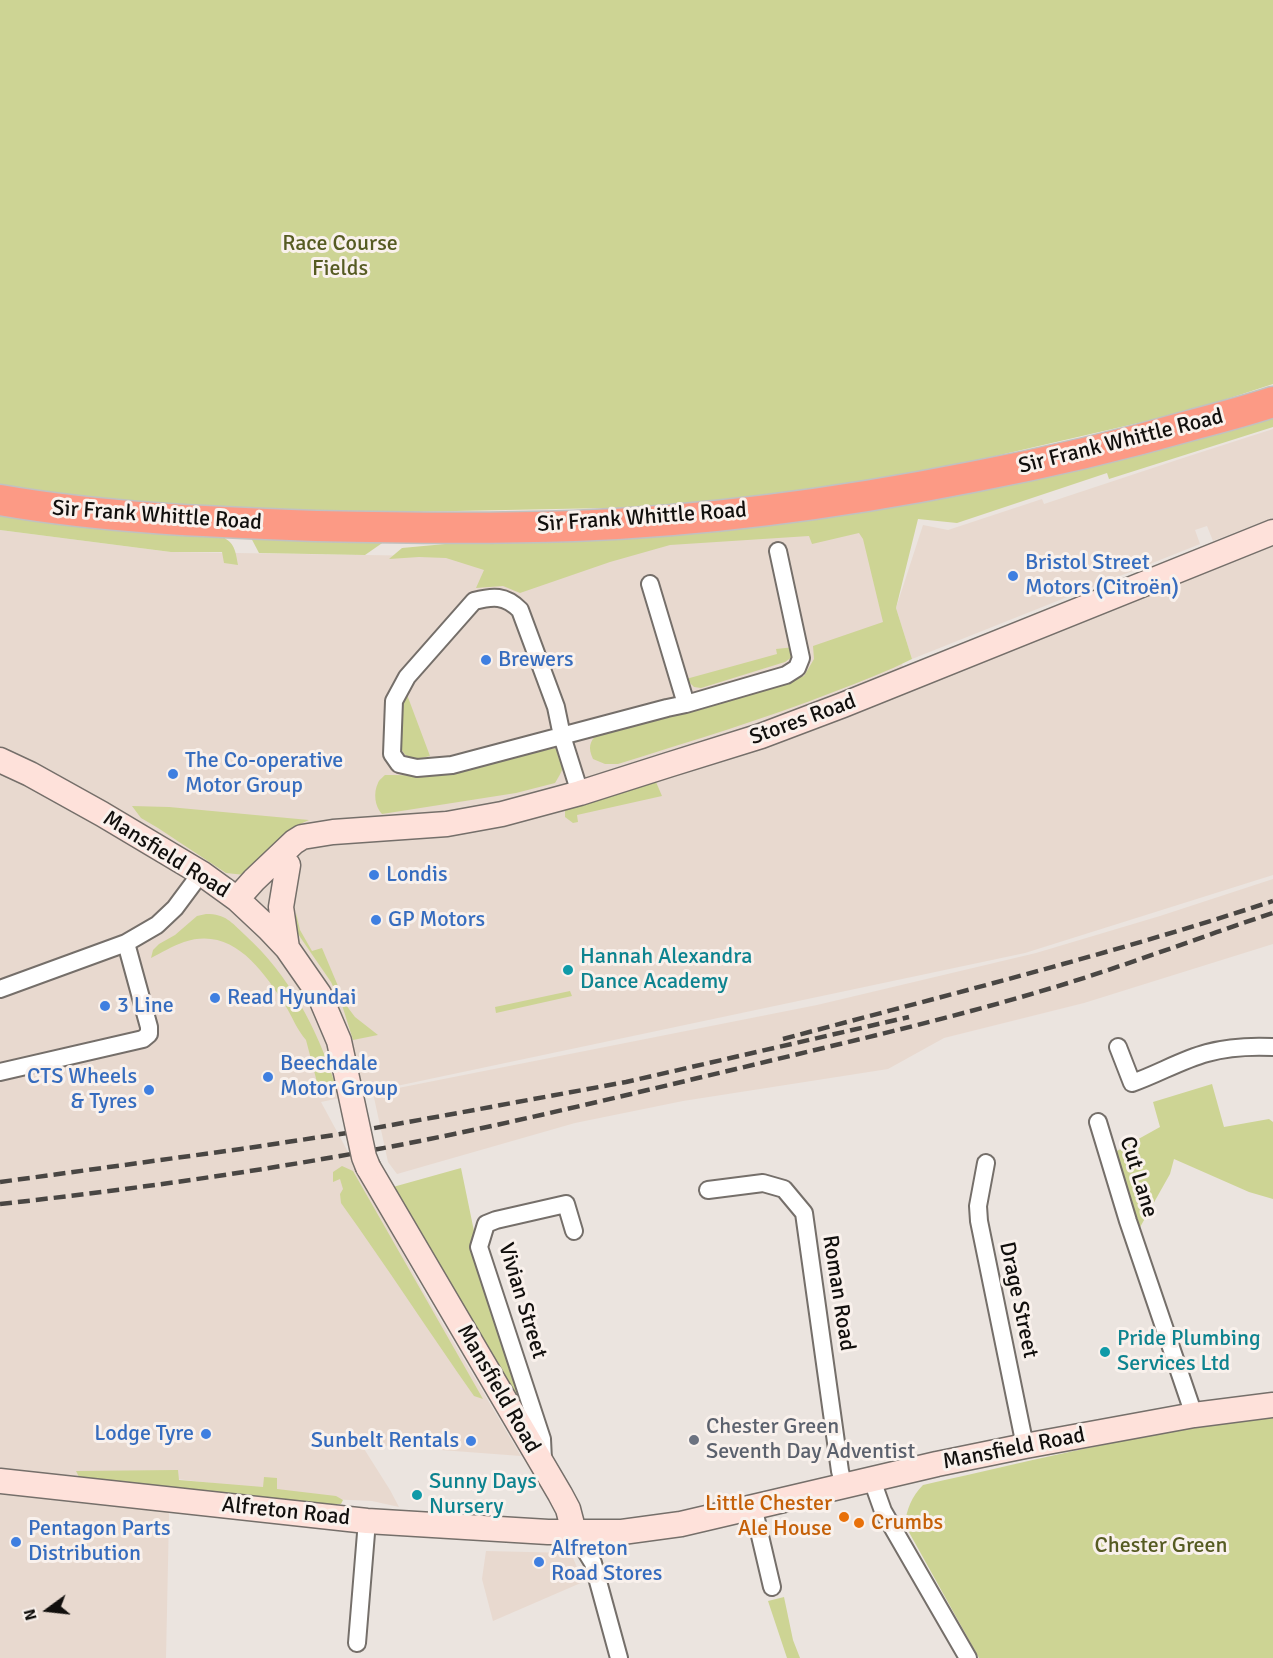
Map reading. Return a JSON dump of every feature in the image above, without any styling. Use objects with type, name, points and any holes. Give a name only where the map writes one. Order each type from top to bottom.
[{"type":"highway","name":"Sir Frank Whittle Road","points":[[0,500],[45,508],[224,523],[407,528],[574,526],[669,520],[775,509],[896,492],[1050,462],[1140,440],[1273,402]]},
{"type":"street","name":"Stores Road","points":[[242,904],[254,880],[302,837],[333,832],[447,824],[502,814],[580,793],[761,736],[804,720],[1273,532]]},
{"type":"street","points":[[580,793],[562,736],[556,707],[520,610],[512,602],[489,597],[474,601],[407,677],[394,701],[392,754],[399,764],[417,768],[452,765],[562,736],[667,708],[686,704],[786,675],[797,668],[801,658],[778,550]]},
{"type":"street","points":[[650,584],[686,704]]},
{"type":"street","name":"Mansfield Road","points":[[0,760],[93,809],[201,873],[242,904],[286,948],[319,994],[339,1041],[368,1167],[568,1509],[574,1532],[622,1532],[681,1524],[1025,1446],[1194,1415],[1273,1405]]},
{"type":"street","points":[[242,904],[288,865],[312,835]]},
{"type":"street","points":[[286,948],[281,907],[288,865]]},
{"type":"street","points":[[0,989],[126,943],[157,925],[175,908],[201,873]]},
{"type":"street","points":[[0,1072],[143,1039],[149,1034],[126,943]]},
{"type":"street","points":[[1118,1047],[1132,1083],[1206,1053],[1238,1048],[1273,1047]]},
{"type":"street","name":"Cut Lane","points":[[1098,1122],[1136,1245],[1194,1415]]},
{"type":"street","name":"Drage Street","points":[[986,1163],[978,1206],[979,1221],[1025,1446]]},
{"type":"street","name":"Roman Road","points":[[708,1190],[763,1183],[784,1190],[804,1213],[844,1486]]},
{"type":"street","name":"Vivian Street","points":[[543,1465],[542,1439],[479,1247],[486,1224],[566,1204],[574,1231]]},
{"type":"street","points":[[872,1480],[883,1511],[968,1658]]},
{"type":"street","name":"Alfreton Road","points":[[0,1481],[367,1521],[574,1532]]},
{"type":"street","points":[[753,1506],[772,1587]]},
{"type":"street","points":[[357,1643],[367,1521]]},
{"type":"street","points":[[574,1532],[593,1563],[619,1658]]},
{"type":"shaded area","name":"Bristol Street Motors (Citroën)","points":[[1273,429],[1273,518],[1213,541],[1207,526],[1195,530],[1200,544],[912,659],[896,608],[923,525],[948,530],[1042,499],[1044,504]]},
{"type":"shaded area","points":[[873,514],[890,630],[909,684],[1273,543],[1273,875],[1025,953],[321,1102],[422,1289],[521,1456],[361,1444],[399,1507],[372,1501],[328,1499],[168,1478],[166,1658],[0,1658],[0,530],[171,552],[495,557]]},
{"type":"shaded area","points":[[1273,879],[1273,944],[1084,1003],[944,1038],[888,1069],[683,1101],[575,1123],[397,1174],[388,1162],[373,1093],[817,1005],[1036,953]]},
{"type":"shaded area","points":[[486,1551],[571,1553],[583,1582],[493,1621],[482,1579]]},
{"type":"green space","name":"Race Course Fields","points":[[0,0],[1273,0],[1273,384],[1190,411],[948,467],[837,487],[656,507],[306,514],[54,495],[0,487]]},
{"type":"green space","points":[[1273,411],[1273,427],[1109,479],[1107,473],[957,523],[918,519],[896,608],[912,659],[865,680],[782,711],[618,764],[605,764],[593,759],[590,745],[598,733],[703,709],[804,676],[814,659],[813,646],[883,622],[863,539],[859,533],[812,544],[809,536],[670,545],[610,562],[520,593],[503,586],[476,588],[484,570],[446,558],[389,559],[402,548],[682,528]]},
{"type":"green space","points":[[0,511],[217,534],[233,546],[238,565],[224,563],[222,552],[171,552],[0,530]]},
{"type":"green space","points":[[249,534],[388,539],[365,555],[259,553]]},
{"type":"green space","points":[[795,647],[792,657],[785,662],[701,688],[694,687],[686,679],[777,654],[776,649]]},
{"type":"green space","points":[[406,692],[430,756],[410,757],[403,752],[401,747],[398,715]]},
{"type":"green space","points":[[557,748],[563,766],[555,783],[516,793],[382,814],[376,804],[376,787],[385,775],[456,773]]},
{"type":"green space","points":[[656,782],[662,796],[577,815],[578,822],[573,823],[565,817],[565,810],[578,805]]},
{"type":"green space","points":[[132,806],[169,807],[309,820],[296,826],[245,875],[226,873],[141,818]]},
{"type":"green space","points":[[296,913],[300,930],[312,951],[322,948],[346,1005],[355,1017],[378,1035],[353,1040],[342,1005],[331,982],[298,934]]},
{"type":"green space","points":[[219,915],[232,923],[275,967],[310,1023],[335,1084],[318,1086],[306,1040],[285,1005],[256,965],[231,945],[217,940],[201,939],[184,942],[151,958],[153,950],[159,944],[175,935],[197,916]]},
{"type":"green space","points":[[570,991],[572,996],[496,1013],[495,1007]]},
{"type":"green space","points":[[1212,1084],[1224,1127],[1269,1119],[1273,1122],[1273,1199],[1249,1192],[1174,1159],[1170,1174],[1139,1229],[1135,1227],[1115,1152],[1160,1127],[1153,1102]]},
{"type":"green space","points":[[342,1166],[353,1171],[483,1399],[474,1396],[341,1203],[340,1194],[343,1189],[340,1179],[333,1182],[333,1172]]},
{"type":"green space","points":[[461,1168],[475,1236],[472,1247],[527,1423],[393,1187]]},
{"type":"green space","name":"Chester Green","points":[[1273,1417],[1273,1658],[979,1658],[905,1525],[910,1504],[923,1485],[1141,1437]]},
{"type":"green space","points":[[178,1470],[179,1480],[263,1487],[264,1477],[277,1478],[277,1489],[336,1496],[343,1500],[341,1504],[328,1504],[185,1492],[80,1479],[76,1471]]},
{"type":"green space","points":[[784,1597],[793,1640],[800,1658],[787,1658],[768,1601]]},
{"type":"railway","points":[[783,1039],[1090,956],[1273,901]]},
{"type":"railway","points":[[0,1204],[176,1182],[307,1162],[545,1114],[856,1040],[1016,999],[1273,913]]},
{"type":"railway","points":[[0,1182],[241,1149],[447,1115],[626,1082],[909,1017]]},
{"type":"place","name":"Bristol Street Motors (Citroën)","points":[[1013,576]]},
{"type":"place","name":"Brewers","points":[[486,660]]},
{"type":"place","name":"The Co-operative Motor Group","points":[[173,774]]},
{"type":"place","name":"Londis","points":[[374,875]]},
{"type":"place","name":"GP Motors","points":[[376,920]]},
{"type":"place","name":"Hannah Alexandra Dance Academy","points":[[568,970]]},
{"type":"place","name":"Read Hyundai","points":[[215,998]]},
{"type":"place","name":"3 Line","points":[[105,1006]]},
{"type":"place","name":"Beechdale Motor Group","points":[[268,1077]]},
{"type":"place","name":"CTS Wheels & Tyres","points":[[149,1090]]},
{"type":"place","name":"Pride Plumbing Services Ltd","points":[[1105,1352]]},
{"type":"place","name":"Lodge Tyre","points":[[206,1434]]},
{"type":"place","name":"Chester Green Seventh Day Adventist","points":[[694,1440]]},
{"type":"place","name":"Sunbelt Rentals","points":[[471,1441]]},
{"type":"place","name":"Sunny Days Nursery","points":[[417,1495]]},
{"type":"place","name":"Little Chester Ale House","points":[[844,1517]]},
{"type":"place","name":"Crumbs","points":[[859,1523]]},
{"type":"place","name":"Pentagon Parts Distribution","points":[[16,1542]]},
{"type":"place","name":"Alfreton Road Stores","points":[[539,1562]]}]
